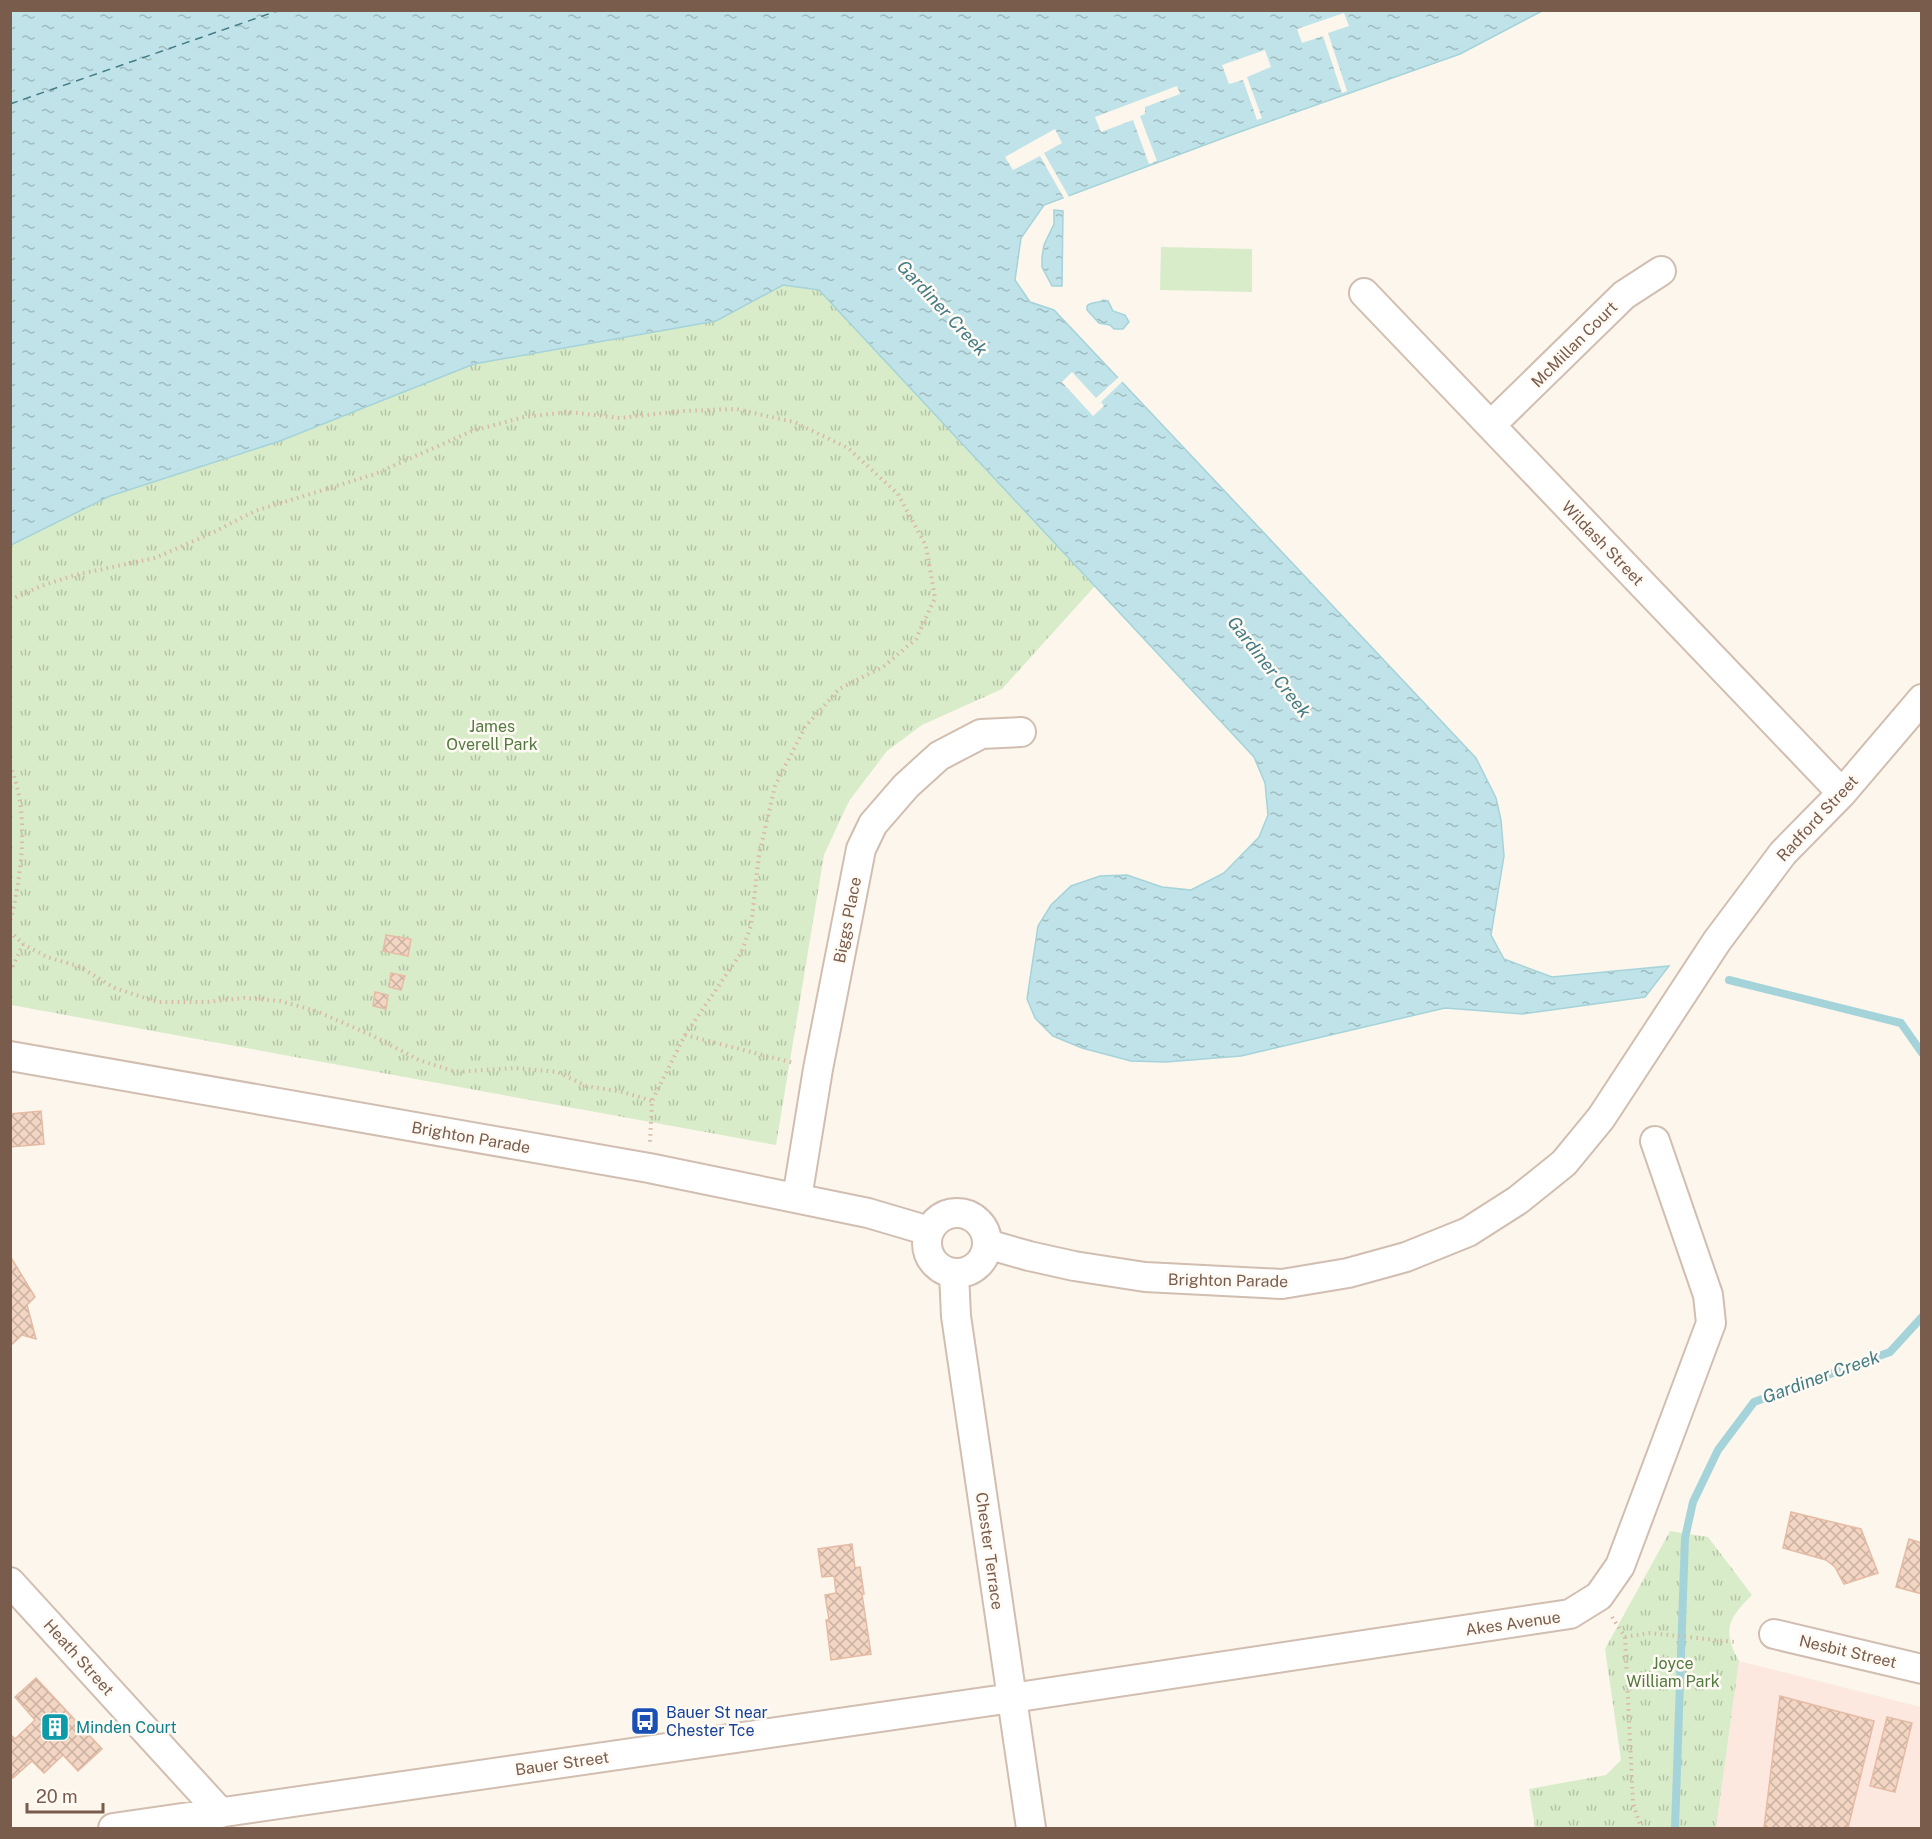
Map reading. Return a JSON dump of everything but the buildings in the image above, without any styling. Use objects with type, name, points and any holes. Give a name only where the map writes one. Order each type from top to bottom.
[{"type":"street","name":"McMillan Court","points":[[1491,425],[1624,295],[1661,271]]},
{"type":"street","name":"Wildash Street","points":[[1364,293],[1842,793]]},
{"type":"street","name":"Radford Street","points":[[1679,998],[1783,853],[1842,793],[1922,699]]},
{"type":"street","name":"Biggs Place","points":[[797,1198],[818,1069],[861,849],[873,824],[906,786],[939,756],[981,734],[1021,732]]},
{"type":"street","name":"Brighton Parade","points":[[987,1244],[1074,1266],[1145,1277],[1282,1284],[1337,1275],[1406,1257],[1468,1232],[1518,1200],[1564,1163],[1601,1118],[1679,998]]},
{"type":"street","name":"Brighton Parade","points":[[10,1056],[649,1168],[868,1213],[929,1231]]},
{"type":"street","name":"Akes Avenue","points":[[1012,1698],[1570,1614],[1599,1596],[1620,1566],[1711,1323],[1708,1294],[1655,1141]]},
{"type":"street","points":[[953,1213],[973,1218],[981,1225],[987,1239],[983,1258],[977,1266],[964,1273],[944,1271],[932,1261],[927,1246],[929,1231],[935,1222],[953,1213]]},
{"type":"street","name":"Chester Terrace","points":[[954,1273],[956,1316],[1031,1828]]},
{"type":"street","name":"Heath Street","points":[[10,1582],[221,1813]]},
{"type":"street","name":"Nesbit Street","points":[[1774,1634],[1922,1669]]},
{"type":"street","name":"Bauer Street","points":[[112,1828],[1012,1698]]},
{"type":"path","points":[[10,600],[75,574],[155,558],[255,511],[375,474],[472,431],[524,417],[569,412],[620,418],[682,411],[736,409],[794,422],[848,448],[898,494],[926,546],[935,598],[916,639],[883,668],[839,689],[806,727],[775,786],[759,855],[751,926],[741,953],[684,1035],[652,1101],[649,1168]]},
{"type":"path","points":[[10,765],[18,784],[22,814],[21,859],[10,923]]},
{"type":"path","points":[[10,931],[23,944],[48,957],[78,966],[115,988],[157,1002],[207,1002],[244,998],[280,1001],[316,1011],[371,1035],[419,1060],[456,1071],[514,1068],[558,1072],[586,1086],[623,1092],[652,1101]]},
{"type":"path","points":[[10,972],[23,944]]},
{"type":"path","points":[[684,1035],[818,1069]]},
{"type":"path","points":[[1599,1596],[1625,1637],[1633,1803],[1641,1828]]},
{"type":"path","points":[[1625,1637],[1650,1633],[1735,1642]]},
{"type":"shaded area","points":[[1739,1661],[1921,1707],[1921,1828],[1716,1828]]},
{"type":"green space","points":[[1161,247],[1252,249],[1252,292],[1160,290]]},
{"type":"green space","name":"James Overell Park","points":[[783,285],[819,290],[1095,586],[1002,689],[922,725],[887,751],[849,801],[824,855],[776,1145],[11,1005],[11,545],[110,496],[280,441],[474,364],[716,321]]},
{"type":"green space","name":"Joyce William Park","points":[[1670,1531],[1708,1537],[1752,1595],[1737,1611],[1730,1625],[1730,1641],[1739,1661],[1716,1828],[1535,1828],[1529,1789],[1606,1775],[1621,1760],[1605,1649]]},
{"type":"water","points":[[11,11],[1542,11],[1460,54],[1234,134],[1044,205],[1021,238],[1015,280],[1030,302],[1054,310],[1476,758],[1496,798],[1501,820],[1504,856],[1491,935],[1504,959],[1552,977],[1669,966],[1645,997],[1523,1014],[1445,1008],[1241,1056],[1166,1062],[1131,1061],[1082,1048],[1053,1036],[1035,1018],[1027,999],[1038,926],[1051,905],[1071,886],[1100,876],[1127,875],[1162,887],[1191,890],[1224,873],[1259,837],[1268,815],[1265,783],[1254,757],[819,290],[783,285],[716,321],[474,364],[280,441],[110,496],[11,545]]},
{"type":"water","points":[[1054,210],[1063,211],[1062,286],[1052,286],[1042,267],[1044,245],[1054,224]]},
{"type":"water","points":[[1108,301],[1113,311],[1125,315],[1129,322],[1123,329],[1114,329],[1110,325],[1099,323],[1087,310],[1089,304]]},
{"type":"pier","points":[[1344,13],[1349,26],[1328,33],[1347,91],[1342,93],[1323,36],[1302,43],[1297,29]]},
{"type":"pier","points":[[1265,50],[1271,67],[1247,77],[1262,118],[1257,120],[1243,80],[1229,84],[1222,65]]},
{"type":"pier","points":[[1177,86],[1180,94],[1145,107],[1145,114],[1140,116],[1157,161],[1149,164],[1133,120],[1101,132],[1095,117]]},
{"type":"pier","points":[[1055,129],[1062,143],[1044,153],[1069,197],[1065,200],[1040,156],[1013,170],[1005,157]]},
{"type":"pier","points":[[1072,372],[1096,398],[1120,376],[1124,380],[1101,402],[1104,406],[1093,416],[1062,382]]},
{"type":"waterway","name":"Gardiner Creek","points":[[1729,980],[1901,1023],[1922,1053]]},
{"type":"waterway","name":"Gardiner Creek","points":[[1675,1828],[1685,1538],[1693,1502],[1718,1450],[1754,1402],[1890,1352],[1922,1317]]},
{"type":"ferry route","points":[[10,104],[280,10]]},
{"type":"place","name":"Bauer St near Chester Tce","points":[[645,1721]]},
{"type":"place","name":"Minden Court","points":[[55,1727]]}]
